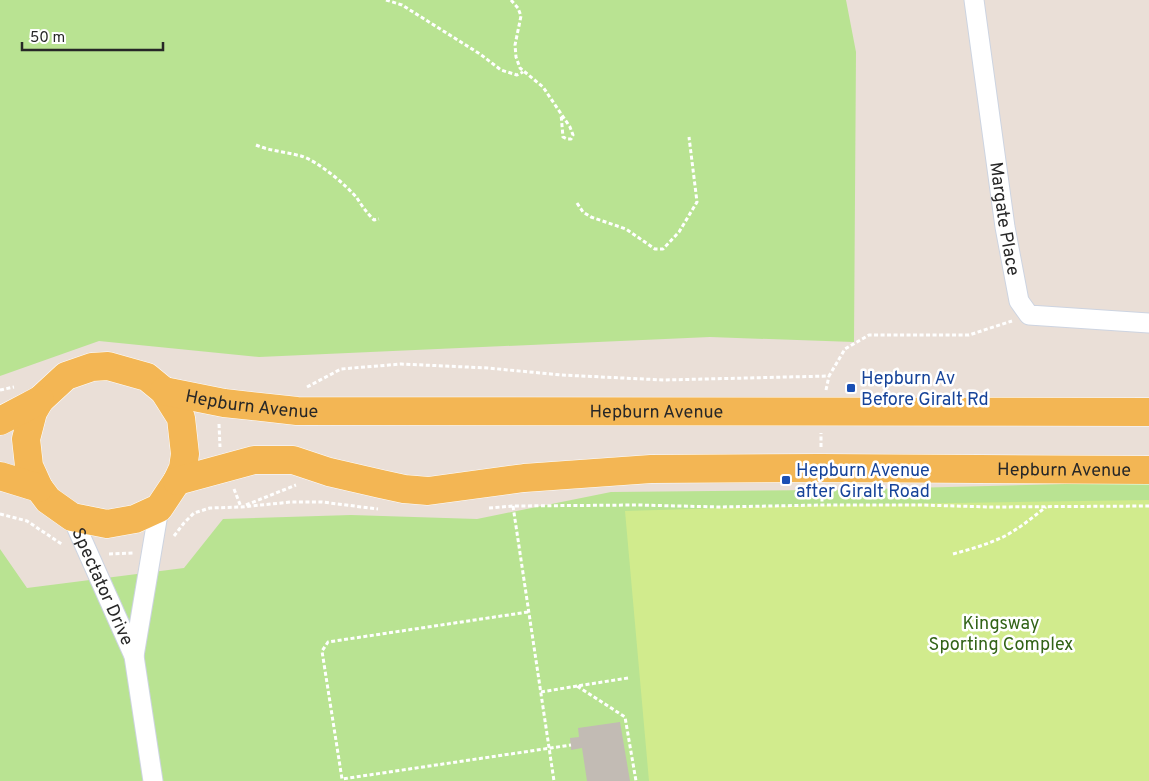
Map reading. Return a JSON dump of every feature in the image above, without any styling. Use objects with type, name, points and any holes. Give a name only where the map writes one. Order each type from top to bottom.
[{"type":"main road","points":[[0,421],[30,393],[66,376],[92,367],[108,366],[146,377],[164,391],[181,418],[185,454],[177,481],[159,508],[135,519],[107,524],[72,517],[48,500],[39,488],[29,466],[26,439],[33,412],[30,393]]},
{"type":"main road","name":"Hepburn Avenue","points":[[164,391],[224,403],[297,411],[1149,412]]},
{"type":"main road","name":"Hepburn Avenue","points":[[177,481],[254,460],[293,460],[329,472],[404,489],[428,491],[524,478],[651,469],[1149,470]]},
{"type":"main road","points":[[0,476],[39,488]]},
{"type":"street","name":"Margate Place","points":[[974,0],[1005,227],[1019,300],[1029,315]]},
{"type":"street","points":[[1029,315],[1149,323]]},
{"type":"street","name":"Spectator Drive","points":[[134,656],[159,508]]},
{"type":"street","name":"Spectator Drive","points":[[72,517],[134,656],[153,781]]},
{"type":"path","points":[[386,0],[402,5],[480,54],[501,70],[517,74],[523,72]]},
{"type":"path","points":[[511,0],[518,8],[521,16],[515,46],[520,68],[543,87],[561,114],[574,135],[571,139],[563,136],[561,114]]},
{"type":"path","points":[[577,204],[590,217],[626,230],[655,249],[663,249],[679,232],[697,202],[689,137]]},
{"type":"path","points":[[256,145],[274,151],[302,156],[315,162],[356,197],[374,220],[379,219]]},
{"type":"path","points":[[822,505],[820,468],[821,411],[829,376],[845,348],[868,335],[969,334],[1029,315]]},
{"type":"path","points":[[304,389],[341,369],[401,364],[664,380],[829,376]]},
{"type":"path","points":[[0,390],[30,393]]},
{"type":"path","points":[[241,507],[329,472]]},
{"type":"path","points":[[171,540],[194,513],[210,508],[291,502],[322,502],[385,510]]},
{"type":"path","points":[[485,508],[638,505],[720,507],[822,505],[1149,506]]},
{"type":"path","points":[[513,506],[554,781]]},
{"type":"path","points":[[953,554],[987,544],[1004,536],[1047,506]]},
{"type":"path","points":[[528,612],[328,642],[322,651],[342,779],[571,745]]},
{"type":"path","points":[[540,692],[628,678]]},
{"type":"path","points":[[577,686],[625,717],[636,781]]},
{"type":"green space","points":[[0,0],[846,0],[856,52],[854,342],[710,337],[259,357],[99,341],[0,376]]},
{"type":"green space","name":"Kingsway Sporting Complex","points":[[1149,482],[1149,781],[0,781],[0,549],[27,588],[184,568],[223,519],[351,515],[477,519],[611,492],[830,490]]},
{"type":"green space","points":[[1149,500],[1149,781],[649,781],[625,511],[822,505]]},
{"type":"building","points":[[620,722],[630,781],[587,781],[582,748],[571,750],[570,738],[579,737],[578,728]]},
{"type":"place","name":"Hepburn Av Before Giralt Rd","points":[[851,388]]},
{"type":"place","name":"Hepburn Avenue after Giralt Road","points":[[786,480]]}]
